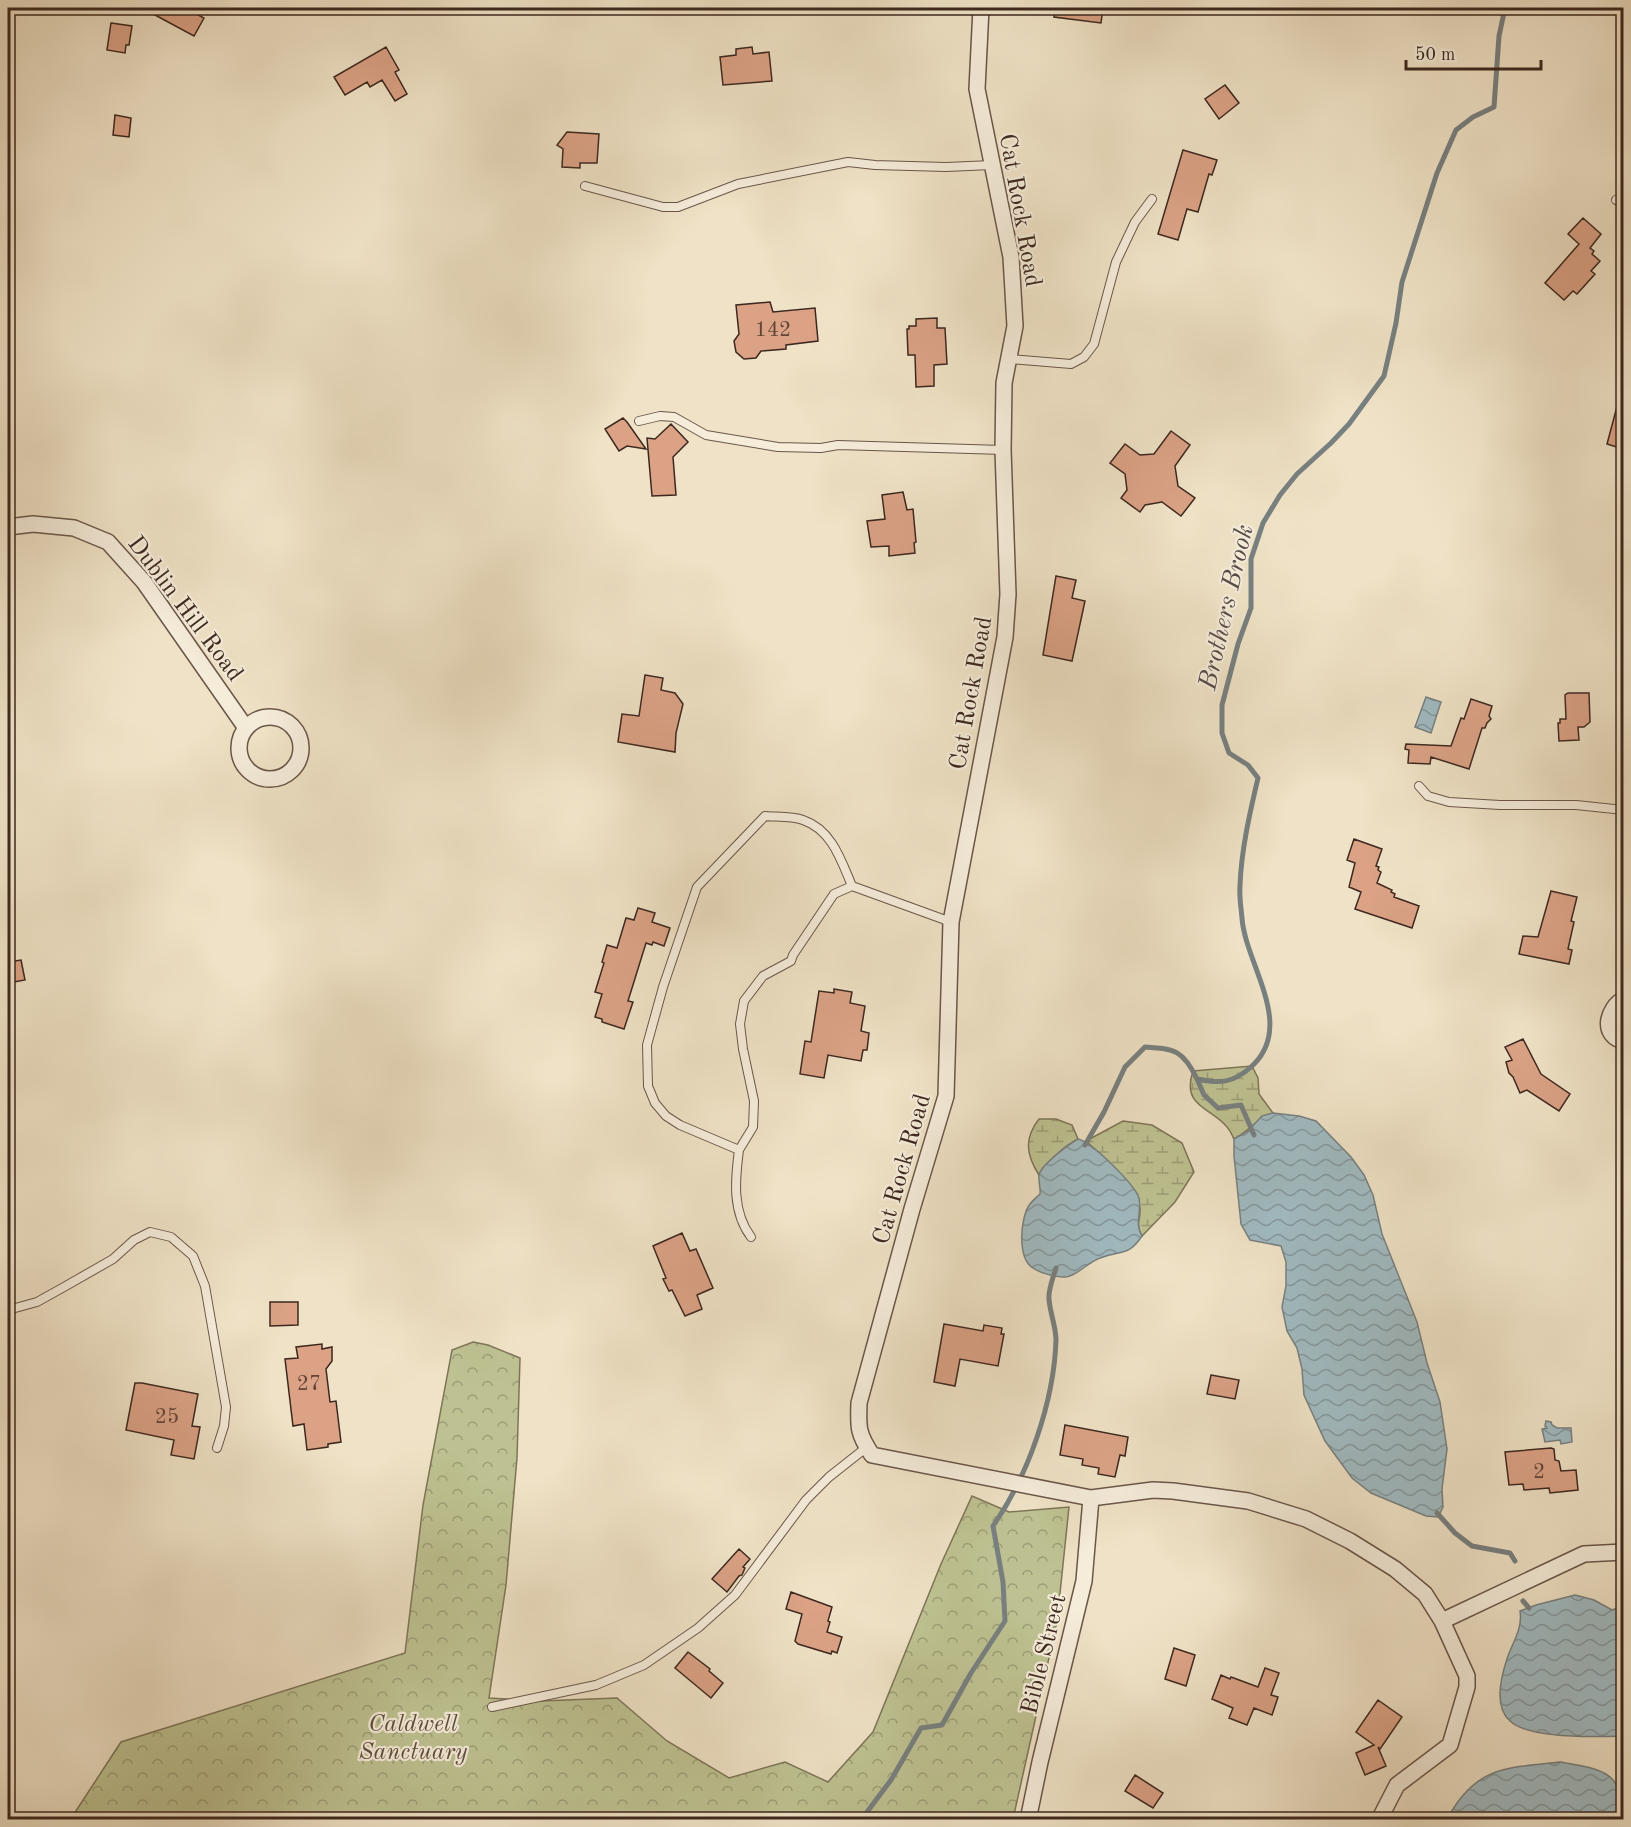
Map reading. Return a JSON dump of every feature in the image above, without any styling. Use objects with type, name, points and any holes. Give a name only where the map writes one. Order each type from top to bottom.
[{"type":"street","name":"Cat Rock Road","points":[[867,1447],[861,1438],[858,1423],[859,1403],[912,1209],[946,1096],[951,922],[1005,637],[1008,594],[1003,450],[1004,383],[1015,326],[1011,257],[977,89],[981,8]]},
{"type":"street","name":"Dublin Hill Road","points":[[8,527],[33,524],[74,528],[108,542],[144,582],[246,728]]},
{"type":"street","points":[[272,716],[291,724],[298,732],[301,753],[298,763],[291,772],[270,779],[250,772],[240,756],[239,746],[246,728],[254,721],[272,716]]},
{"type":"street","points":[[1623,999],[1610,1011],[1607,1020],[1610,1031],[1623,1041]]},
{"type":"street","points":[[867,1447],[872,1455],[1092,1498],[1153,1490],[1180,1491],[1248,1501],[1306,1519],[1350,1540],[1395,1569],[1425,1594],[1442,1621],[1467,1676],[1467,1687],[1450,1745],[1396,1785],[1379,1820]]},
{"type":"street","name":"Bible Street","points":[[1028,1820],[1084,1581],[1092,1498]]},
{"type":"street","points":[[1442,1621],[1584,1554],[1623,1552]]},
{"type":"lane","points":[[585,186],[663,207],[678,207],[738,183],[848,162],[934,167],[992,165]]},
{"type":"lane","points":[[1009,359],[1071,364],[1084,357],[1094,344],[1116,262],[1135,222],[1152,199]]},
{"type":"lane","points":[[639,421],[660,416],[674,417],[706,435],[778,447],[1003,450]]},
{"type":"lane","points":[[1419,786],[1428,796],[1449,802],[1576,805],[1623,810]]},
{"type":"lane","points":[[739,1150],[680,1125],[666,1116],[655,1103],[648,1086],[646,1063],[649,1034],[697,887],[765,816],[801,820],[818,827],[831,840],[852,886]]},
{"type":"lane","points":[[751,1237],[743,1226],[736,1193],[739,1150],[753,1127],[754,1101],[743,1049],[741,1024],[744,1001],[763,976],[791,961],[834,894],[852,886],[951,922]]},
{"type":"lane","points":[[8,1310],[37,1302],[113,1259],[134,1240],[150,1232],[171,1237],[193,1256],[205,1286],[226,1407],[224,1426],[217,1448]]},
{"type":"lane","points":[[492,1707],[596,1685],[644,1665],[698,1628],[735,1595],[806,1500],[828,1477],[867,1447]]},
{"type":"green space","points":[[1252,1066],[1258,1078],[1259,1094],[1273,1113],[1234,1139],[1220,1120],[1194,1099],[1190,1083],[1193,1071]]},
{"type":"green space","points":[[1039,1119],[1056,1119],[1072,1125],[1078,1139],[1056,1155],[1039,1175],[1031,1160],[1028,1147],[1031,1133]]},
{"type":"green space","points":[[1123,1121],[1152,1125],[1182,1143],[1194,1172],[1175,1202],[1142,1236],[1139,1225],[1140,1208],[1133,1191],[1118,1172],[1086,1141]]},
{"type":"green space","name":"Caldwell Sanctuary","points":[[473,1342],[488,1345],[520,1358],[517,1458],[506,1585],[489,1698],[540,1701],[617,1698],[667,1741],[729,1778],[785,1762],[828,1782],[873,1732],[941,1564],[972,1496],[1009,1512],[1069,1507],[1057,1622],[1013,1819],[70,1820],[121,1742],[405,1653],[423,1505],[452,1350]]},
{"type":"water","points":[[1426,697],[1441,702],[1431,733],[1415,727]]},
{"type":"water","points":[[1273,1113],[1299,1116],[1316,1121],[1351,1157],[1364,1175],[1373,1195],[1382,1234],[1417,1322],[1440,1402],[1447,1449],[1442,1489],[1443,1507],[1438,1517],[1426,1516],[1371,1493],[1352,1478],[1325,1441],[1304,1395],[1302,1369],[1297,1348],[1287,1331],[1282,1307],[1286,1286],[1286,1262],[1281,1246],[1250,1240],[1241,1224],[1234,1139],[1248,1131],[1262,1116]]},
{"type":"water","points":[[1078,1139],[1093,1148],[1122,1174],[1136,1192],[1139,1198],[1138,1222],[1142,1236],[1137,1243],[1124,1252],[1096,1260],[1068,1276],[1056,1276],[1040,1272],[1028,1263],[1022,1247],[1022,1227],[1027,1210],[1040,1194],[1039,1175],[1041,1171],[1056,1155]]},
{"type":"water","points":[[1546,1421],[1551,1422],[1557,1428],[1571,1428],[1572,1442],[1561,1444],[1560,1440],[1545,1442],[1542,1429],[1547,1428]]},
{"type":"water","points":[[1575,1595],[1594,1600],[1612,1610],[1623,1606],[1623,1736],[1564,1736],[1532,1731],[1510,1721],[1502,1708],[1501,1683],[1507,1659],[1519,1630],[1520,1611]]},
{"type":"water","points":[[1560,1762],[1588,1767],[1608,1775],[1615,1782],[1619,1791],[1623,1819],[1447,1819],[1469,1789],[1481,1779],[1508,1769]]},
{"type":"building","points":[[142,8],[185,8],[204,18],[194,36]]},
{"type":"building","points":[[1055,8],[1103,8],[1101,23],[1054,17]]},
{"type":"building","points":[[111,23],[132,26],[129,45],[126,45],[125,53],[107,50]]},
{"type":"building","points":[[386,47],[399,70],[395,72],[407,94],[395,101],[382,80],[370,87],[367,82],[345,95],[334,77]]},
{"type":"building","points":[[752,47],[753,54],[769,52],[772,81],[723,85],[720,57],[736,55],[736,49]]},
{"type":"building","points":[[1225,85],[1239,103],[1219,119],[1205,99]]},
{"type":"building","points":[[115,115],[131,118],[129,137],[113,135]]},
{"type":"building","points":[[567,132],[599,134],[597,163],[580,163],[580,168],[562,167],[563,149],[557,145]]},
{"type":"building","points":[[1183,150],[1217,160],[1212,175],[1209,174],[1198,212],[1187,209],[1178,240],[1158,234]]},
{"type":"building","points":[[1583,218],[1601,234],[1590,248],[1594,251],[1592,254],[1600,261],[1591,271],[1595,274],[1577,294],[1573,291],[1564,300],[1545,283],[1579,244],[1568,234]]},
{"type":"building","points":[[770,302],[773,312],[815,308],[818,341],[786,345],[786,349],[761,351],[756,358],[744,359],[736,352],[734,341],[739,334],[736,305]]},
{"type":"building","points":[[937,318],[937,328],[945,328],[947,364],[934,365],[934,386],[916,387],[915,355],[908,355],[907,329],[909,326],[916,326],[916,319]]},
{"type":"building","points":[[1619,399],[1623,400],[1623,449],[1607,444]]},
{"type":"building","points":[[623,418],[646,449],[627,446],[619,451],[605,429]]},
{"type":"building","points":[[671,424],[688,442],[673,457],[676,495],[652,496],[647,438],[655,439]]},
{"type":"building","points":[[1171,431],[1190,445],[1175,466],[1178,486],[1195,498],[1181,516],[1162,502],[1145,505],[1140,512],[1121,498],[1127,490],[1125,474],[1110,463],[1125,444],[1140,455],[1154,454]]},
{"type":"building","points":[[903,492],[907,510],[913,509],[915,553],[889,556],[889,546],[871,547],[867,521],[885,519],[882,495]]},
{"type":"building","points":[[1056,576],[1076,580],[1072,598],[1085,601],[1072,661],[1043,655]]},
{"type":"building","points":[[645,675],[663,678],[661,690],[675,693],[683,704],[676,733],[675,752],[618,742],[622,714],[639,716]]},
{"type":"building","points":[[1589,693],[1590,722],[1584,727],[1578,727],[1579,740],[1559,741],[1558,723],[1560,719],[1566,719],[1565,695]]},
{"type":"building","points":[[1471,699],[1492,706],[1489,716],[1491,719],[1485,728],[1482,728],[1469,769],[1431,757],[1430,764],[1408,763],[1409,750],[1405,749],[1406,744],[1451,746]]},
{"type":"building","points":[[1354,839],[1382,849],[1376,866],[1381,872],[1377,883],[1392,890],[1394,897],[1419,906],[1412,928],[1355,909],[1361,892],[1349,887],[1355,863],[1347,860]]},
{"type":"building","points":[[1551,891],[1577,897],[1571,921],[1574,922],[1568,949],[1572,950],[1569,964],[1519,954],[1523,936],[1538,937]]},
{"type":"building","points":[[638,908],[655,913],[652,922],[670,928],[664,946],[653,942],[652,945],[646,943],[628,1001],[633,1002],[624,1029],[602,1022],[602,1019],[595,1017],[602,994],[595,992],[607,945],[617,948],[626,918],[634,920]]},
{"type":"building","points":[[21,960],[25,980],[8,983],[8,962]]},
{"type":"building","points":[[834,989],[852,992],[850,1003],[865,1006],[861,1031],[869,1033],[867,1050],[863,1050],[861,1061],[828,1055],[824,1078],[800,1074],[805,1041],[811,1042],[819,991],[834,993]]},
{"type":"building","points":[[1523,1039],[1541,1074],[1570,1094],[1559,1111],[1527,1090],[1520,1093],[1509,1073],[1506,1062],[1512,1060],[1505,1047]]},
{"type":"building","points":[[682,1233],[690,1251],[696,1249],[713,1288],[697,1295],[702,1309],[685,1316],[672,1290],[669,1291],[663,1279],[666,1278],[653,1246]]},
{"type":"building","points":[[270,1302],[298,1302],[298,1325],[270,1326]]},
{"type":"building","points":[[944,1324],[983,1331],[984,1325],[1002,1328],[1001,1334],[1004,1334],[998,1366],[960,1359],[955,1386],[934,1382]]},
{"type":"building","points":[[322,1344],[322,1349],[332,1347],[332,1361],[326,1369],[330,1402],[336,1401],[341,1442],[328,1444],[328,1447],[307,1450],[304,1424],[293,1426],[285,1359],[298,1358],[296,1347]]},
{"type":"building","points":[[1211,1375],[1239,1380],[1235,1399],[1207,1394]]},
{"type":"building","points":[[135,1383],[198,1394],[192,1426],[200,1427],[194,1459],[171,1455],[174,1440],[126,1430]]},
{"type":"building","points":[[1065,1425],[1128,1437],[1125,1456],[1120,1455],[1115,1477],[1098,1474],[1099,1468],[1082,1465],[1083,1459],[1060,1455]]},
{"type":"building","points":[[1554,1449],[1555,1460],[1559,1461],[1561,1471],[1576,1470],[1578,1490],[1550,1493],[1549,1488],[1524,1490],[1523,1484],[1509,1485],[1505,1452]]},
{"type":"building","points":[[739,1549],[750,1559],[743,1567],[745,1568],[742,1575],[727,1592],[712,1579]]},
{"type":"building","points":[[791,1592],[832,1607],[827,1632],[842,1637],[837,1653],[832,1651],[831,1654],[798,1644],[795,1641],[802,1614],[786,1609]]},
{"type":"building","points":[[1174,1648],[1195,1655],[1186,1686],[1165,1679]]},
{"type":"building","points":[[688,1652],[710,1669],[709,1671],[723,1683],[711,1698],[675,1668]]},
{"type":"building","points":[[1265,1668],[1279,1673],[1271,1695],[1278,1697],[1272,1715],[1254,1708],[1247,1725],[1229,1718],[1233,1708],[1212,1699],[1221,1675],[1258,1687]]},
{"type":"building","points":[[1378,1700],[1402,1717],[1380,1749],[1378,1747],[1386,1766],[1365,1775],[1356,1753],[1374,1745],[1356,1732]]},
{"type":"building","points":[[1135,1775],[1163,1793],[1153,1808],[1125,1791]]},
{"type":"waterway","name":"Brothers Brook","points":[[1085,1145],[1104,1112],[1125,1067],[1145,1047],[1171,1050],[1187,1062],[1197,1079],[1213,1081],[1226,1081],[1238,1076],[1251,1067],[1264,1051],[1269,1033],[1269,1014],[1265,994],[1245,936],[1240,894],[1244,845],[1258,778],[1248,765],[1229,753],[1222,733],[1222,705],[1238,644],[1251,608],[1251,559],[1263,523],[1280,495],[1297,474],[1349,424],[1384,376],[1396,323],[1402,282],[1437,173],[1456,130],[1473,117],[1494,107],[1499,36],[1505,8]]},
{"type":"waterway","points":[[1197,1079],[1204,1095],[1218,1108],[1241,1105],[1254,1135]]},
{"type":"waterway","name":"Brothers Brook","points":[[861,1820],[891,1780],[921,1728],[942,1725],[971,1673],[1005,1621],[1003,1582],[993,1526],[1006,1506],[1028,1462],[1044,1413],[1054,1364],[1056,1340],[1049,1295],[1056,1268]]},
{"type":"waterway","points":[[1437,1513],[1455,1533],[1472,1546],[1510,1553],[1515,1561]]},
{"type":"waterway","points":[[1523,1601],[1529,1608]]}]
